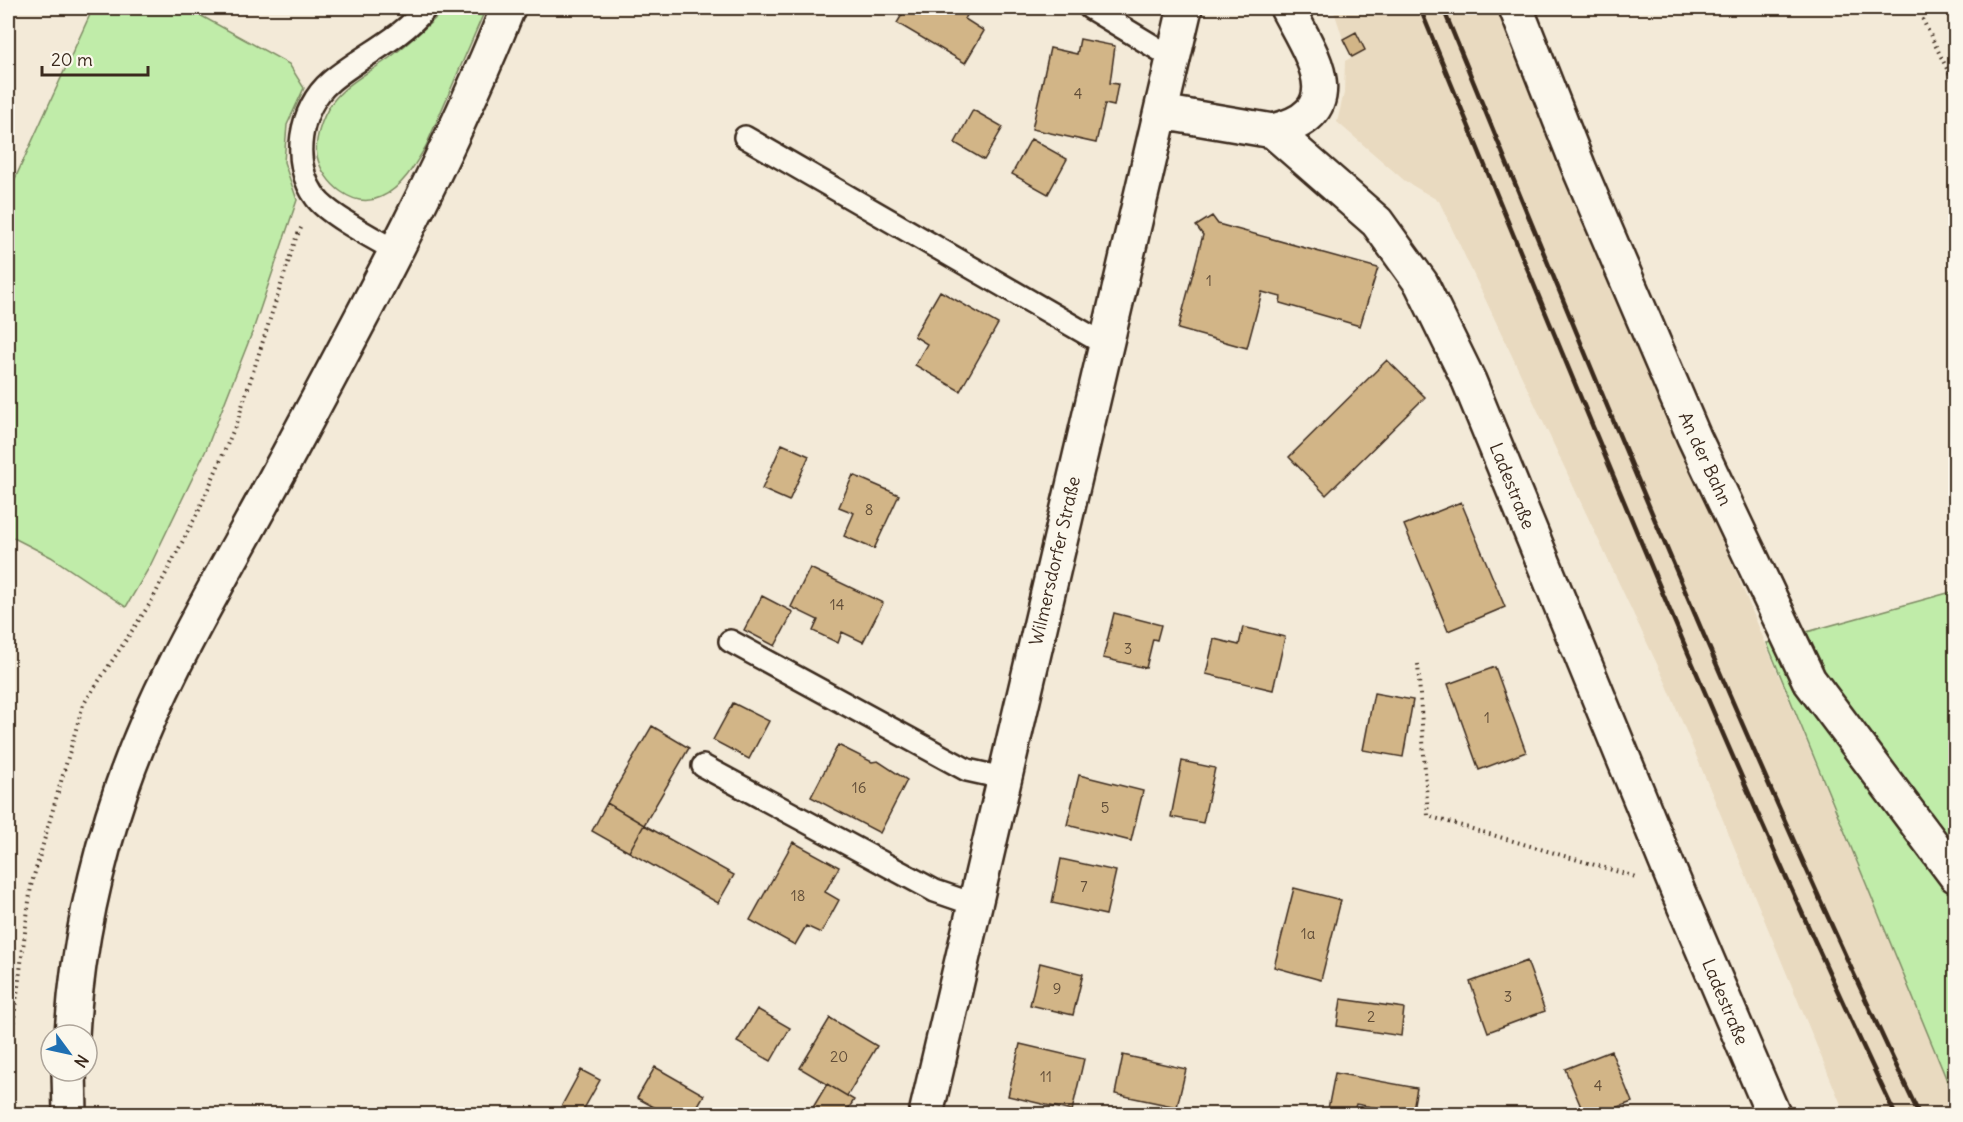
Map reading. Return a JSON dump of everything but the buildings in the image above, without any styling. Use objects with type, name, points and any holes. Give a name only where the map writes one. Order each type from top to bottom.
[{"type":"street","points":[[73,1023],[82,951],[94,888],[110,826],[142,737],[195,624],[396,251],[440,161],[508,8]]},
{"type":"street","name":"Wilmersdorfer Straße","points":[[926,1114],[973,904],[1185,8]]},
{"type":"street","points":[[1161,112],[1273,131],[1291,127],[1304,118],[1320,92],[1321,78],[1287,8]]},
{"type":"street","name":"An der Bahn","points":[[1516,8],[1579,168],[1694,437],[1809,680],[1956,876]]},
{"type":"street","name":"Ladestraße","points":[[1273,131],[1377,222],[1421,283],[1469,381],[1677,889],[1773,1114]]},
{"type":"street","points":[[69,1083],[70,1114]]},
{"type":"lane","points":[[396,251],[316,200],[305,178],[300,156],[302,130],[312,105],[329,82],[394,36],[426,8]]},
{"type":"lane","points":[[1090,8],[1173,58]]},
{"type":"lane","points":[[745,137],[1106,345]]},
{"type":"lane","points":[[730,641],[966,770],[1003,778]]},
{"type":"lane","points":[[703,766],[935,891],[973,904]]},
{"type":"path","points":[[1917,8],[1956,87]]},
{"type":"path","points":[[8,1064],[30,886],[83,705],[151,602],[199,510],[237,422],[296,238],[316,200]]},
{"type":"path","points":[[1418,664],[1428,816],[1677,889]]},
{"type":"shaded area","points":[[1333,8],[1502,8],[1955,1100],[1955,1114],[1845,1114],[1666,683],[1439,201],[1405,181],[1337,122],[1344,93],[1345,61],[1352,57],[1343,39]]},
{"type":"green space","points":[[93,8],[187,8],[289,64],[304,88],[287,125],[284,162],[297,200],[252,333],[206,450],[150,566],[126,607],[51,557],[8,535],[8,194]]},
{"type":"green space","points":[[446,8],[486,8],[426,146],[407,175],[389,193],[370,200],[350,197],[341,192],[326,176],[317,156],[318,136],[331,104],[344,89],[392,56]]},
{"type":"green space","points":[[1955,591],[1955,1100],[1767,643]]},
{"type":"railway","points":[[1420,8],[1709,703],[1831,978],[1895,1114]]},
{"type":"railway","points":[[1443,8],[1615,425],[1733,702],[1793,840],[1919,1114]]}]
